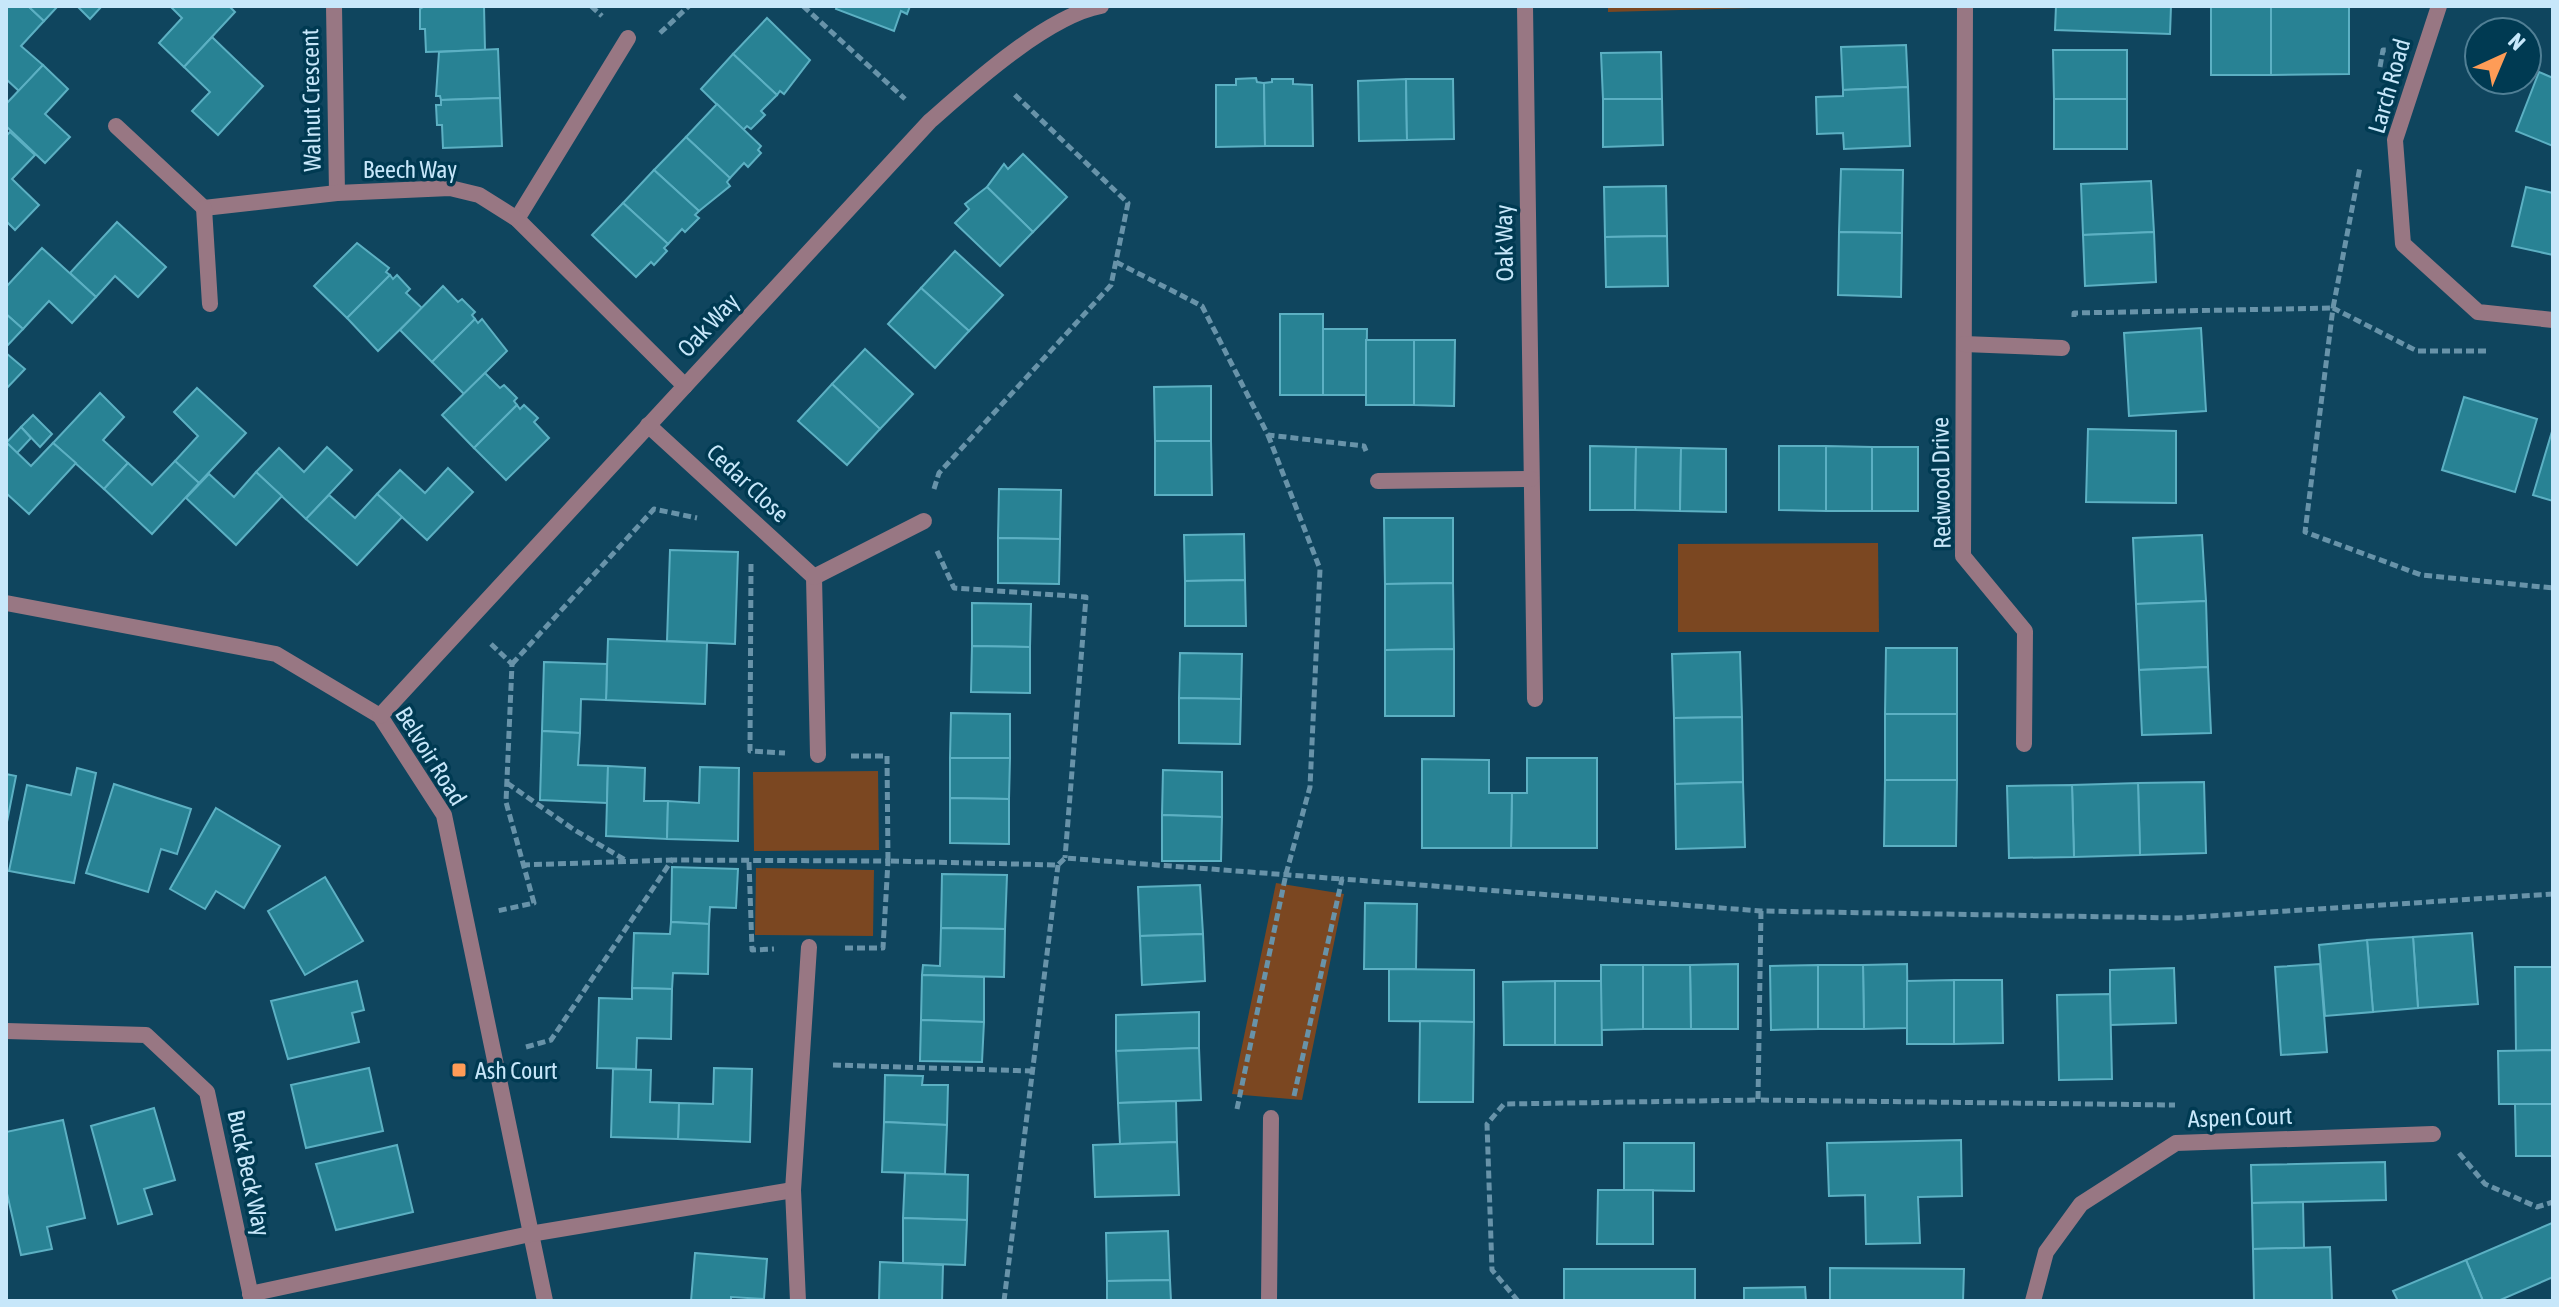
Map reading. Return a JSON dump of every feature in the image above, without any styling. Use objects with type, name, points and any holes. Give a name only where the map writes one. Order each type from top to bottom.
[{"type":"street","name":"Walnut Crescent","points":[[334,6],[337,193]]},
{"type":"street","name":"Oak Way","points":[[1525,6],[1535,699]]},
{"type":"street","name":"Redwood Drive","points":[[1965,6],[1963,556],[2025,631],[2024,744]]},
{"type":"street","name":"Larch Road","points":[[2439,6],[2395,140],[2403,244],[2478,312],[2553,320]]},
{"type":"street","name":"Oak Way","points":[[380,716],[930,121],[989,69],[1089,7]]},
{"type":"street","points":[[517,219],[628,38]]},
{"type":"street","points":[[116,126],[204,208],[210,304]]},
{"type":"street","name":"Beech Way","points":[[204,208],[337,193],[450,188],[479,195],[517,219],[685,386]]},
{"type":"street","points":[[1964,344],[2062,348]]},
{"type":"street","name":"Cedar Close","points":[[648,425],[814,577]]},
{"type":"street","points":[[1378,481],[1531,479]]},
{"type":"street","points":[[818,755],[814,577],[924,521]]},
{"type":"street","name":"Belvoir Road","points":[[6,603],[276,654],[380,716],[444,815],[545,1301]]},
{"type":"street","points":[[798,1301],[793,1190],[809,947]]},
{"type":"street","name":"Buck Beck Way","points":[[6,1031],[146,1035],[207,1092],[251,1298],[530,1234]]},
{"type":"street","points":[[1269,1301],[1271,1118]]},
{"type":"street","name":"Aspen Court","points":[[2033,1301],[2046,1252],[2081,1204],[2176,1143],[2433,1134]]},
{"type":"street","points":[[530,1234],[793,1190]]},
{"type":"path","points":[[803,6],[930,121]]},
{"type":"path","points":[[989,69],[1128,203],[1111,285],[939,473],[924,521],[954,588],[1086,597],[1065,858],[1058,865],[1004,1301]]},
{"type":"path","points":[[1116,262],[1202,306],[1268,435],[1320,569],[1310,787],[1286,874],[1235,1109],[1271,1118],[1292,1106],[1342,879]]},
{"type":"path","points":[[2333,308],[2305,532],[2421,575],[2553,588]]},
{"type":"path","points":[[2062,348],[2076,350],[2074,313],[2333,308],[2417,351],[2513,351],[2522,317]]},
{"type":"path","points":[[1268,435],[1364,446],[1378,481]]},
{"type":"path","points":[[465,918],[534,903],[506,802],[512,664],[654,509],[716,522],[732,502]]},
{"type":"path","points":[[749,862],[752,950],[883,948],[888,861],[887,756],[750,751],[751,555]]},
{"type":"path","points":[[467,621],[512,664]]},
{"type":"path","points":[[507,783],[573,829],[628,861]]},
{"type":"path","points":[[1065,858],[1761,911],[2178,918],[2553,894]]},
{"type":"path","points":[[522,865],[672,860],[1058,865]]},
{"type":"path","points":[[493,1055],[551,1040],[672,860]]},
{"type":"path","points":[[1758,1100],[1761,911]]},
{"type":"path","points":[[802,1064],[1032,1071]]},
{"type":"path","points":[[1518,1301],[1492,1270],[1487,1124],[1504,1104],[1758,1100],[2176,1105],[2176,1143]]},
{"type":"path","points":[[2433,1134],[2455,1149],[2485,1184],[2537,1207],[2553,1202]]},
{"type":"shaded area","points":[[1608,6],[1820,6],[1608,12]]},
{"type":"shaded area","points":[[1878,543],[1879,632],[1678,632],[1678,544]]},
{"type":"shaded area","points":[[878,771],[879,850],[754,851],[753,772]]},
{"type":"shaded area","points":[[756,868],[874,870],[873,936],[755,935]]},
{"type":"shaded area","points":[[1276,883],[1344,894],[1302,1100],[1232,1094]]},
{"type":"building","points":[[6,6],[28,6],[44,21],[21,46],[43,65],[19,91],[6,79]]},
{"type":"building","points":[[28,6],[58,6],[44,21]]},
{"type":"building","points":[[77,6],[102,6],[90,19]]},
{"type":"building","points":[[170,6],[229,6],[235,12],[184,67],[159,43],[182,18]]},
{"type":"building","points":[[425,6],[484,6],[485,50],[426,52],[425,29],[420,29],[420,9]]},
{"type":"building","points":[[837,6],[910,6],[907,14],[901,11],[894,31],[836,9]]},
{"type":"building","points":[[2056,6],[2171,6],[2170,34],[2055,30]]},
{"type":"building","points":[[2211,6],[2271,6],[2271,75],[2211,75]]},
{"type":"building","points":[[2271,6],[2349,6],[2349,74],[2271,75]]},
{"type":"building","points":[[767,18],[810,60],[784,94],[780,91],[777,95],[733,54]]},
{"type":"building","points":[[212,37],[263,86],[218,135],[192,111],[210,92],[184,67]]},
{"type":"building","points":[[1906,45],[1908,87],[1843,90],[1841,47]]},
{"type":"building","points":[[498,49],[500,98],[441,100],[440,96],[436,96],[439,52]]},
{"type":"building","points":[[2053,50],[2127,50],[2127,99],[2054,99]]},
{"type":"building","points":[[1661,52],[1662,99],[1603,99],[1601,53]]},
{"type":"building","points":[[733,54],[777,95],[761,111],[765,115],[751,129],[747,126],[743,130],[701,89]]},
{"type":"building","points":[[43,65],[68,89],[45,114],[70,137],[45,163],[6,126],[6,104]]},
{"type":"building","points":[[2543,74],[2553,78],[2553,146],[2516,131],[2530,96],[2543,96]]},
{"type":"building","points":[[1256,78],[1257,82],[1264,83],[1265,146],[1216,147],[1216,85],[1236,85],[1236,79]]},
{"type":"building","points":[[1272,79],[1293,79],[1293,84],[1312,85],[1313,146],[1265,146],[1264,83],[1272,82]]},
{"type":"building","points":[[1406,79],[1407,140],[1359,141],[1358,81]]},
{"type":"building","points":[[1406,79],[1453,79],[1454,139],[1407,140]]},
{"type":"building","points":[[1908,87],[1910,146],[1844,149],[1843,133],[1817,134],[1816,97],[1843,96],[1843,90]]},
{"type":"building","points":[[500,98],[502,146],[443,148],[442,125],[437,125],[436,105],[441,105],[441,100]]},
{"type":"building","points":[[1603,99],[1662,99],[1663,145],[1603,147]]},
{"type":"building","points":[[2054,99],[2127,99],[2127,149],[2054,149]]},
{"type":"building","points":[[717,104],[761,146],[758,150],[761,153],[748,167],[744,163],[730,178],[686,137]]},
{"type":"building","points":[[10,132],[35,155],[12,179],[39,205],[15,230],[6,221],[6,136]]},
{"type":"building","points":[[686,137],[730,178],[727,182],[730,186],[699,211],[654,170]]},
{"type":"building","points":[[1023,154],[1067,197],[1033,232],[987,187],[1004,164],[1008,169]]},
{"type":"building","points":[[1841,169],[1903,170],[1902,233],[1839,232]]},
{"type":"building","points":[[654,170],[699,211],[695,215],[699,218],[685,232],[682,229],[668,244],[623,203]]},
{"type":"building","points":[[2151,181],[2154,232],[2083,235],[2081,184]]},
{"type":"building","points":[[1666,186],[1667,236],[1605,237],[1604,187]]},
{"type":"building","points":[[987,187],[1033,232],[1000,266],[955,223],[969,209],[965,204]]},
{"type":"building","points":[[2526,187],[2553,193],[2553,255],[2512,246]]},
{"type":"building","points":[[623,203],[668,244],[664,248],[667,251],[654,265],[651,262],[636,277],[592,235]]},
{"type":"building","points":[[117,222],[166,267],[138,297],[115,276],[96,297],[70,273]]},
{"type":"building","points":[[1839,232],[1902,233],[1901,297],[1838,295]]},
{"type":"building","points":[[2154,232],[2156,282],[2085,286],[2083,235]]},
{"type":"building","points":[[1667,236],[1668,286],[1606,287],[1605,237]]},
{"type":"building","points":[[357,243],[389,268],[386,272],[390,275],[347,318],[314,286]]},
{"type":"building","points":[[42,248],[96,297],[72,323],[49,301],[23,329],[6,314],[6,287]]},
{"type":"building","points":[[955,251],[1003,295],[969,331],[921,288]]},
{"type":"building","points":[[390,275],[393,279],[397,275],[410,289],[406,293],[422,308],[378,351],[347,318]]},
{"type":"building","points":[[443,286],[458,302],[462,299],[475,312],[472,315],[475,319],[432,362],[400,330]]},
{"type":"building","points":[[921,288],[969,331],[935,368],[888,324]]},
{"type":"building","points":[[6,314],[23,329],[6,347]]},
{"type":"building","points":[[1280,314],[1323,314],[1323,395],[1280,395]]},
{"type":"building","points":[[475,319],[478,323],[482,319],[507,351],[464,394],[432,362]]},
{"type":"building","points":[[2201,328],[2206,411],[2129,416],[2124,333]]},
{"type":"building","points":[[1323,329],[1367,329],[1366,395],[1323,395]]},
{"type":"building","points":[[1366,340],[1414,340],[1414,405],[1366,405]]},
{"type":"building","points":[[1414,340],[1455,340],[1454,406],[1414,405]]},
{"type":"building","points":[[865,349],[913,394],[880,429],[832,384]]},
{"type":"building","points":[[6,353],[25,369],[6,389]]},
{"type":"building","points":[[485,373],[500,388],[504,385],[517,398],[514,401],[517,405],[474,448],[442,415]]},
{"type":"building","points":[[832,384],[880,429],[847,465],[798,421]]},
{"type":"building","points":[[1211,386],[1211,441],[1155,441],[1154,387]]},
{"type":"building","points":[[197,388],[246,433],[199,483],[175,461],[198,436],[174,412]]},
{"type":"building","points":[[100,393],[124,417],[103,440],[128,463],[104,489],[53,443]]},
{"type":"building","points":[[2464,397],[2537,419],[2515,492],[2442,470]]},
{"type":"building","points":[[517,405],[520,409],[524,405],[538,418],[534,422],[549,438],[506,480],[474,448]]},
{"type":"building","points":[[33,415],[52,434],[40,447],[21,427]]},
{"type":"building","points":[[21,427],[31,438],[17,453],[6,443]]},
{"type":"building","points":[[2553,428],[2553,501],[2533,495]]},
{"type":"building","points":[[2088,429],[2176,431],[2176,503],[2086,502]]},
{"type":"building","points":[[1155,441],[1211,441],[1212,495],[1155,495]]},
{"type":"building","points":[[6,442],[31,466],[53,443],[76,463],[29,514],[6,493]]},
{"type":"building","points":[[1590,446],[1636,447],[1635,510],[1590,510]]},
{"type":"building","points":[[1779,446],[1826,446],[1826,511],[1779,510]]},
{"type":"building","points":[[1826,446],[1872,447],[1872,511],[1826,511]]},
{"type":"building","points":[[327,447],[352,470],[306,519],[256,472],[279,448],[304,472]]},
{"type":"building","points":[[1636,447],[1681,448],[1680,511],[1635,510]]},
{"type":"building","points":[[1872,447],[1918,447],[1918,511],[1872,511]]},
{"type":"building","points":[[1681,448],[1726,449],[1726,512],[1680,511]]},
{"type":"building","points":[[175,461],[199,483],[152,534],[104,489],[128,463],[152,485]]},
{"type":"building","points":[[448,468],[473,492],[427,540],[377,494],[400,470],[425,493]]},
{"type":"building","points":[[256,472],[282,496],[236,545],[186,498],[209,474],[234,497]]},
{"type":"building","points":[[999,489],[1061,490],[1060,539],[998,538]]},
{"type":"building","points":[[377,494],[402,517],[357,565],[306,519],[329,495],[355,518]]},
{"type":"building","points":[[1384,518],[1453,518],[1453,583],[1385,584]]},
{"type":"building","points":[[1244,534],[1245,580],[1185,581],[1184,535]]},
{"type":"building","points":[[2202,535],[2206,601],[2136,604],[2133,538]]},
{"type":"building","points":[[998,538],[1060,539],[1059,584],[998,583]]},
{"type":"building","points":[[670,550],[738,552],[735,644],[667,641]]},
{"type":"building","points":[[1245,580],[1246,626],[1185,626],[1185,581]]},
{"type":"building","points":[[1453,583],[1454,649],[1385,650],[1385,584]]},
{"type":"building","points":[[2206,601],[2208,667],[2139,670],[2136,604]]},
{"type":"building","points":[[972,603],[1031,604],[1030,647],[972,646]]},
{"type":"building","points":[[608,639],[707,643],[705,704],[606,700]]},
{"type":"building","points":[[972,646],[1030,647],[1030,693],[971,692]]},
{"type":"building","points":[[1886,648],[1957,648],[1957,714],[1885,714]]},
{"type":"building","points":[[1454,649],[1454,716],[1385,716],[1385,650]]},
{"type":"building","points":[[1740,652],[1742,717],[1674,718],[1672,654]]},
{"type":"building","points":[[1180,653],[1242,654],[1241,699],[1179,698]]},
{"type":"building","points":[[544,662],[607,664],[606,700],[581,699],[580,733],[542,731]]},
{"type":"building","points":[[2208,667],[2211,733],[2142,735],[2139,670]]},
{"type":"building","points":[[1179,698],[1241,699],[1240,744],[1179,743]]},
{"type":"building","points":[[951,713],[1010,714],[1010,758],[950,758]]},
{"type":"building","points":[[1885,714],[1957,714],[1957,780],[1885,780]]},
{"type":"building","points":[[1742,717],[1743,782],[1675,784],[1674,718]]},
{"type":"building","points":[[542,731],[580,733],[578,765],[608,766],[607,803],[540,800]]},
{"type":"building","points":[[950,758],[1010,758],[1009,799],[950,798]]},
{"type":"building","points":[[1527,758],[1597,758],[1597,848],[1511,848],[1512,793],[1527,793]]},
{"type":"building","points":[[1422,759],[1489,760],[1489,793],[1512,793],[1511,848],[1422,848]]},
{"type":"building","points":[[608,766],[645,768],[644,801],[668,801],[667,839],[606,836]]},
{"type":"building","points":[[700,767],[739,768],[738,841],[667,839],[668,801],[699,803]]},
{"type":"building","points":[[77,768],[96,773],[74,883],[9,871],[27,785],[71,795]]},
{"type":"building","points":[[1163,770],[1222,772],[1222,817],[1162,815]]},
{"type":"building","points":[[6,774],[16,776],[6,827]]},
{"type":"building","points":[[1885,780],[1957,780],[1956,846],[1884,846]]},
{"type":"building","points":[[1743,782],[1745,847],[1676,849],[1675,784]]},
{"type":"building","points":[[2204,782],[2206,853],[2140,855],[2138,783]]},
{"type":"building","points":[[2138,783],[2140,855],[2074,857],[2072,785]]},
{"type":"building","points":[[114,784],[191,809],[177,854],[161,849],[148,892],[86,873]]},
{"type":"building","points":[[2072,785],[2074,857],[2009,858],[2007,786]]},
{"type":"building","points":[[950,798],[1009,799],[1009,844],[950,843]]},
{"type":"building","points":[[216,808],[280,846],[244,908],[216,891],[205,909],[170,889]]},
{"type":"building","points":[[1162,815],[1222,817],[1221,861],[1162,861]]},
{"type":"building","points":[[672,867],[738,869],[736,908],[710,907],[709,924],[671,922]]},
{"type":"building","points":[[942,874],[1007,875],[1005,929],[941,928]]},
{"type":"building","points":[[325,877],[363,941],[305,975],[268,911]]},
{"type":"building","points":[[1200,885],[1203,934],[1140,936],[1138,887]]},
{"type":"building","points":[[1365,903],[1417,904],[1416,969],[1364,969]]},
{"type":"building","points":[[671,922],[709,924],[708,974],[673,973],[672,989],[632,988],[634,933],[670,934]]},
{"type":"building","points":[[941,928],[1005,929],[1004,977],[922,975],[923,965],[940,966]]},
{"type":"building","points":[[2472,933],[2478,1004],[2418,1008],[2413,937]]},
{"type":"building","points":[[1203,934],[1205,981],[1142,985],[1140,936]]},
{"type":"building","points":[[2413,937],[2418,1008],[2373,1012],[2367,940]]},
{"type":"building","points":[[2367,940],[2373,1012],[2325,1016],[2319,945]]},
{"type":"building","points":[[1738,964],[1738,1029],[1691,1029],[1690,965]]},
{"type":"building","points":[[1907,964],[1908,1028],[1864,1029],[1863,965]]},
{"type":"building","points":[[2320,964],[2327,1052],[2281,1055],[2275,967]]},
{"type":"building","points":[[1601,965],[1643,965],[1643,1029],[1601,1030]]},
{"type":"building","points":[[1643,965],[1690,965],[1691,1029],[1643,1029]]},
{"type":"building","points":[[1818,965],[1818,1029],[1771,1030],[1770,966]]},
{"type":"building","points":[[1818,965],[1863,965],[1864,1029],[1818,1029]]},
{"type":"building","points":[[2515,967],[2553,967],[2553,1050],[2516,1051]]},
{"type":"building","points":[[2174,968],[2176,1023],[2110,1025],[2110,970]]},
{"type":"building","points":[[1389,969],[1474,970],[1474,1022],[1389,1021]]},
{"type":"building","points":[[922,975],[984,977],[984,1022],[921,1020]]},
{"type":"building","points":[[1954,980],[1954,1044],[1907,1044],[1907,981]]},
{"type":"building","points":[[1954,980],[2002,980],[2003,1043],[1954,1044]]},
{"type":"building","points":[[357,981],[364,1010],[352,1013],[359,1042],[288,1059],[271,1001]]},
{"type":"building","points":[[1555,981],[1601,981],[1602,1045],[1555,1045]]},
{"type":"building","points":[[1555,981],[1555,1045],[1504,1045],[1503,982]]},
{"type":"building","points":[[632,988],[672,989],[671,1039],[637,1038],[636,1069],[597,1068],[599,998],[632,999]]},
{"type":"building","points":[[2110,994],[2112,1079],[2059,1080],[2057,995]]},
{"type":"building","points":[[1199,1012],[1199,1048],[1116,1051],[1116,1015]]},
{"type":"building","points":[[921,1020],[984,1022],[982,1062],[920,1061]]},
{"type":"building","points":[[1420,1021],[1474,1022],[1473,1102],[1419,1102]]},
{"type":"building","points":[[1199,1048],[1201,1100],[1118,1103],[1116,1051]]},
{"type":"building","points":[[2553,1050],[2553,1104],[2499,1104],[2498,1051]]},
{"type":"building","points":[[369,1068],[383,1131],[306,1148],[291,1085]]},
{"type":"building","points":[[714,1068],[752,1069],[750,1142],[678,1139],[679,1103],[713,1104]]},
{"type":"building","points":[[613,1069],[651,1070],[650,1102],[679,1103],[678,1139],[611,1137]]},
{"type":"building","points":[[885,1075],[923,1076],[922,1085],[948,1085],[947,1125],[884,1122]]},
{"type":"building","points":[[1176,1101],[1177,1142],[1120,1144],[1118,1103]]},
{"type":"building","points":[[2515,1104],[2553,1104],[2553,1156],[2516,1156]]},
{"type":"building","points":[[154,1108],[175,1180],[144,1189],[152,1214],[118,1224],[91,1126]]},
{"type":"building","points":[[63,1120],[85,1218],[47,1227],[52,1249],[21,1255],[6,1189],[6,1132]]},
{"type":"building","points":[[884,1122],[947,1125],[945,1174],[882,1172]]},
{"type":"building","points":[[1961,1140],[1962,1196],[1918,1197],[1920,1243],[1866,1244],[1865,1195],[1829,1196],[1827,1143]]},
{"type":"building","points":[[1177,1142],[1179,1195],[1095,1197],[1093,1145]]},
{"type":"building","points":[[1624,1143],[1694,1143],[1694,1191],[1624,1190]]},
{"type":"building","points":[[397,1145],[413,1212],[336,1230],[316,1164]]},
{"type":"building","points":[[2385,1162],[2386,1200],[2252,1203],[2251,1165]]},
{"type":"building","points":[[905,1173],[968,1175],[967,1220],[903,1218]]},
{"type":"building","points":[[1598,1190],[1653,1190],[1653,1244],[1597,1244]]},
{"type":"building","points":[[2303,1202],[2304,1248],[2253,1249],[2252,1203]]},
{"type":"building","points":[[903,1218],[967,1220],[965,1265],[903,1263]]},
{"type":"building","points":[[2552,1223],[2553,1277],[2498,1301],[2483,1301],[2466,1260]]},
{"type":"building","points":[[1168,1231],[1170,1280],[1107,1281],[1106,1233]]},
{"type":"building","points":[[2330,1247],[2332,1301],[2254,1301],[2253,1249]]},
{"type":"building","points":[[695,1253],[767,1259],[764,1299],[731,1297],[731,1301],[691,1301]]},
{"type":"building","points":[[2466,1260],[2483,1301],[2398,1301],[2393,1291]]},
{"type":"building","points":[[880,1262],[943,1265],[942,1301],[879,1301]]},
{"type":"building","points":[[1830,1268],[1964,1269],[1963,1301],[1830,1301]]},
{"type":"building","points":[[1564,1269],[1695,1269],[1695,1301],[1564,1301]]},
{"type":"building","points":[[1170,1280],[1171,1301],[1107,1301],[1107,1281]]},
{"type":"building","points":[[1805,1287],[1806,1301],[1744,1301],[1744,1288]]},
{"type":"place","name":"Ash Court","points":[[459,1070]]}]
